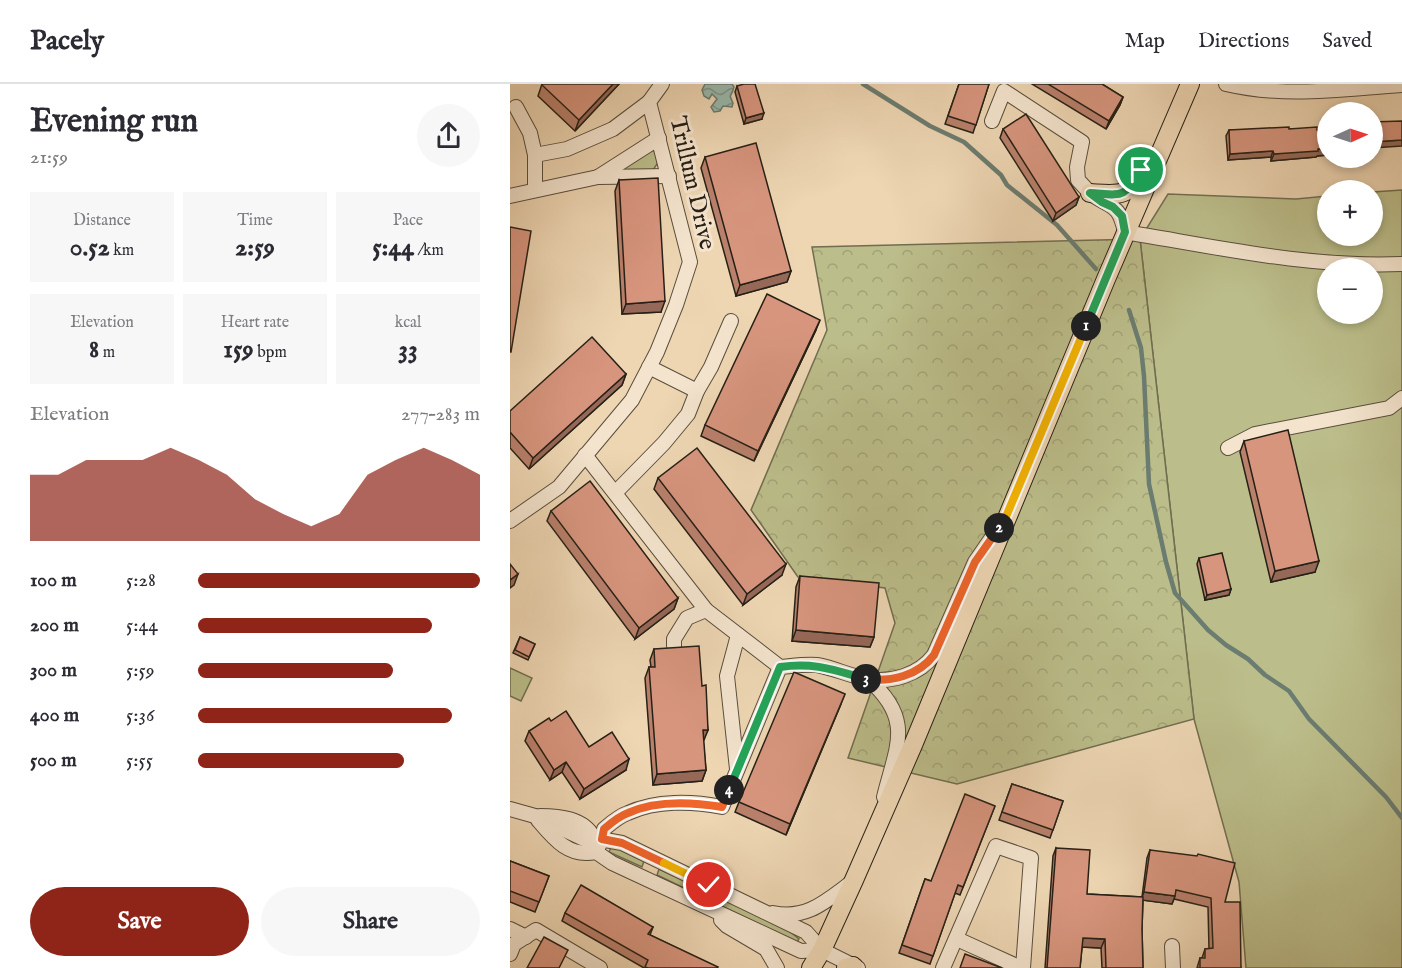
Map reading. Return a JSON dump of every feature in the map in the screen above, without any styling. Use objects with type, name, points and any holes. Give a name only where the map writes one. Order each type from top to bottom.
[{"type":"main road","points":[[811,968],[822,950],[918,735],[1005,519],[1171,123],[1190,84]]},
{"type":"main road","points":[[1090,193],[1120,195],[1128,191],[1141,170],[1158,127],[1165,121],[1171,123]]},
{"type":"street","name":"Trillum Drive","points":[[510,521],[559,487],[632,400],[676,305],[690,262],[650,102],[662,84]]},
{"type":"street","points":[[1226,84],[1251,90],[1284,93],[1402,85]]},
{"type":"street","points":[[992,121],[1004,91],[1082,142],[1077,180],[1090,193],[1113,207],[1122,216],[1125,232],[1284,259],[1364,266],[1402,264]]},
{"type":"street","points":[[535,155],[567,149],[613,129],[650,102]]},
{"type":"street","points":[[516,107],[530,133],[535,155],[535,190]]},
{"type":"street","points":[[598,177],[659,138]]},
{"type":"street","points":[[510,196],[598,177],[669,176]]},
{"type":"street","points":[[1090,193],[1134,211]]},
{"type":"street","points":[[615,493],[688,414],[731,321]]},
{"type":"street","points":[[649,367],[697,391]]},
{"type":"street","points":[[1228,448],[1255,434],[1389,408],[1402,398]]},
{"type":"street","points":[[585,455],[706,610],[780,667],[818,665],[868,679],[899,677],[915,672],[927,664],[934,655],[975,562],[1005,519]]},
{"type":"street","points":[[674,646],[674,639],[687,618],[706,610]]},
{"type":"street","points":[[737,770],[728,676],[738,635]]},
{"type":"street","points":[[596,852],[598,838],[604,829],[627,813],[656,804],[704,804],[722,807],[780,667]]},
{"type":"street","points":[[868,679],[880,689],[893,709],[898,722],[897,753],[882,802],[880,820]]},
{"type":"street","points":[[510,809],[535,816],[563,816],[591,831],[598,838],[622,843],[806,932],[822,950],[852,967]]},
{"type":"street","points":[[535,816],[558,843],[585,854],[596,852],[612,863],[645,879],[801,951],[822,950]]},
{"type":"street","points":[[944,968],[996,846],[1031,858],[1022,968],[957,939]]},
{"type":"street","points":[[645,879],[654,858]]},
{"type":"street","points":[[764,912],[783,915],[802,914],[817,907],[854,880]]},
{"type":"street","points":[[711,909],[727,926],[766,949],[777,968]]},
{"type":"street","points":[[510,929],[526,937]]},
{"type":"street","points":[[510,954],[514,945],[536,930],[600,968]]},
{"type":"street","points":[[1172,946],[1173,968]]},
{"type":"green space","points":[[651,149],[659,161],[653,170],[613,170]]},
{"type":"green space","points":[[1402,190],[1402,968],[1246,968],[1239,882],[1194,719],[1140,239],[1168,194],[1296,199],[1317,197],[1317,246],[1383,246],[1383,191]]},
{"type":"green space","points":[[1140,239],[1194,719],[957,784],[848,758],[895,623],[885,588],[798,577],[751,510],[827,330],[812,247]]},
{"type":"green space","points":[[510,668],[532,678],[521,701],[510,696]]},
{"type":"green space","points":[[612,845],[644,861],[642,867],[609,852]]},
{"type":"green space","points":[[659,869],[788,930],[799,939],[797,942],[657,875]]},
{"type":"water","points":[[705,84],[732,84],[734,87],[730,96],[732,107],[723,106],[720,111],[714,112],[711,107],[717,99],[712,94],[709,99],[704,96],[702,90]]},
{"type":"building","points":[[542,84],[613,84],[579,120]]},
{"type":"building","points":[[755,84],[764,113],[746,118],[737,86]]},
{"type":"building","points":[[959,84],[989,84],[976,125],[948,116]]},
{"type":"building","points":[[1048,84],[1102,84],[1123,97],[1109,121]]},
{"type":"building","points":[[1026,114],[1079,197],[1056,213],[1003,129]]},
{"type":"building","points":[[1402,121],[1402,140],[1383,141],[1383,122]]},
{"type":"building","points":[[1317,127],[1317,151],[1230,154],[1229,130]]},
{"type":"building","points":[[756,143],[791,271],[740,285],[705,157]]},
{"type":"building","points":[[658,178],[665,301],[626,304],[619,180]]},
{"type":"building","points":[[510,227],[531,231],[511,352],[510,352]]},
{"type":"building","points":[[767,294],[820,320],[758,451],[705,425]]},
{"type":"building","points":[[592,337],[626,374],[533,458],[510,432],[510,411]]},
{"type":"building","points":[[1288,430],[1319,561],[1275,571],[1244,441]]},
{"type":"building","points":[[697,448],[786,564],[747,594],[658,478]]},
{"type":"building","points":[[590,481],[678,598],[639,628],[551,511]]},
{"type":"building","points":[[1222,553],[1231,589],[1207,595],[1199,558]]},
{"type":"building","points":[[510,564],[518,574],[510,580]]},
{"type":"building","points":[[800,576],[879,583],[874,637],[796,630]]},
{"type":"building","points":[[520,637],[535,644],[529,657],[515,650]]},
{"type":"building","points":[[699,646],[702,686],[706,685],[708,730],[703,730],[706,770],[657,774],[649,667],[655,667],[654,649]]},
{"type":"building","points":[[794,672],[845,694],[790,824],[739,802]]},
{"type":"building","points":[[566,711],[589,747],[612,732],[629,759],[584,789],[566,762],[554,770],[529,731],[549,718],[551,721]]},
{"type":"building","points":[[1012,784],[1063,801],[1053,830],[1002,812]]},
{"type":"building","points":[[965,794],[995,806],[963,887],[958,885],[933,956],[902,945],[925,879],[931,881]]},
{"type":"building","points":[[1056,848],[1090,850],[1087,894],[1143,897],[1143,968],[1106,968],[1105,939],[1083,938],[1080,968],[1047,968]]},
{"type":"building","points":[[1150,850],[1197,856],[1198,854],[1235,863],[1225,902],[1240,902],[1241,968],[1200,968],[1200,958],[1205,958],[1205,949],[1213,948],[1211,898],[1176,890],[1175,896],[1144,892]]},
{"type":"building","points":[[510,861],[549,876],[539,902],[510,891]]},
{"type":"building","points":[[581,885],[653,927],[648,934],[718,967],[645,967],[648,960],[565,913]]},
{"type":"building","points":[[544,937],[568,950],[559,968],[527,968]]},
{"type":"building","points":[[965,954],[1002,968],[960,968]]},
{"type":"waterway","points":[[863,84],[930,126],[964,142],[1001,175],[1007,185],[1057,225],[1096,269]]},
{"type":"waterway","points":[[1129,310],[1141,348],[1149,484],[1175,593],[1208,630],[1289,691],[1309,719],[1386,797],[1402,818]]},
{"type":"route","points":[[709,885],[622,843],[602,839],[604,829],[627,813],[656,804],[704,804],[722,807],[780,667],[818,665],[868,679],[899,677],[915,672],[927,664],[934,655],[975,562],[1005,519],[1125,232],[1122,216],[1113,207],[1090,193],[1120,195],[1128,191],[1141,170]]}]
